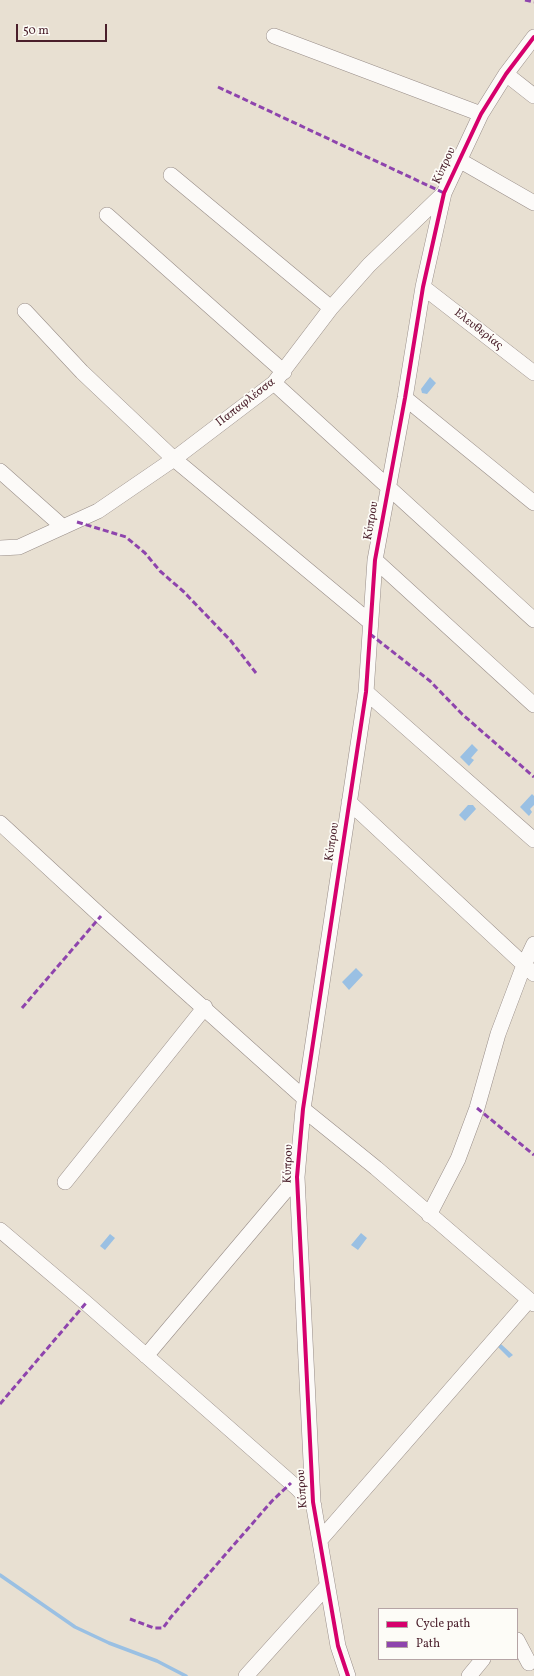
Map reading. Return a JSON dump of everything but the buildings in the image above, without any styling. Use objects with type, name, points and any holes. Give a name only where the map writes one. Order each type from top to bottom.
[{"type":"street","points":[[274,36],[481,114]]},
{"type":"street","name":"Κύπρου","points":[[348,1676],[338,1646],[314,1506],[297,1177],[304,1104],[366,692],[375,560],[405,398],[423,287],[444,193],[481,114],[506,74],[534,37]]},
{"type":"street","points":[[506,74],[534,96]]},
{"type":"street","points":[[459,160],[534,203]]},
{"type":"street","points":[[171,175],[331,308]]},
{"type":"street","name":"Παπαφλέσσα","points":[[0,548],[19,547],[98,511],[174,459],[279,378],[331,308],[369,265],[444,193]]},
{"type":"street","points":[[107,215],[279,378],[388,487],[534,620]]},
{"type":"street","name":"Ελευθερίας","points":[[423,287],[534,373]]},
{"type":"street","points":[[25,312],[82,372],[174,459],[370,622]]},
{"type":"street","points":[[405,398],[534,502]]},
{"type":"street","points":[[0,472],[64,527]]},
{"type":"street","points":[[375,560],[534,705]]},
{"type":"street","points":[[366,692],[534,840]]},
{"type":"street","points":[[349,802],[529,969]]},
{"type":"street","points":[[0,823],[101,916],[205,1007],[304,1104],[429,1215],[532,1302],[320,1540]]},
{"type":"street","points":[[429,1215],[458,1159],[477,1108],[498,1034],[529,969],[534,944]]},
{"type":"street","points":[[65,1182],[205,1007]]},
{"type":"street","points":[[146,1356],[297,1177]]},
{"type":"street","points":[[0,1230],[297,1488],[314,1506]]},
{"type":"street","points":[[246,1676],[327,1586]]},
{"type":"street","points":[[518,1642],[529,1663]]},
{"type":"street","points":[[469,1676],[482,1660]]},
{"type":"water","points":[[430,377],[436,383],[427,394],[422,393],[421,389]]},
{"type":"water","points":[[472,744],[478,750],[471,758],[474,760],[469,766],[460,757]]},
{"type":"water","points":[[532,794],[534,796],[534,805],[530,809],[532,812],[529,816],[520,807]]},
{"type":"water","points":[[468,805],[473,805],[476,809],[465,821],[459,815]]},
{"type":"water","points":[[356,968],[363,975],[349,990],[342,982]]},
{"type":"water","points":[[361,1233],[367,1238],[358,1250],[351,1245]]},
{"type":"water","points":[[110,1234],[115,1238],[105,1250],[100,1246]]},
{"type":"water","points":[[501,1344],[513,1355],[509,1358],[498,1347]]},
{"type":"waterway","points":[[0,1575],[75,1627],[109,1643],[157,1661],[186,1676]]},
{"type":"marked path","points":[[525,0],[534,2]]},
{"type":"marked path","points":[[218,87],[444,193]]},
{"type":"marked path","points":[[77,522],[126,537],[145,553],[160,571],[184,592],[231,641],[256,673]]},
{"type":"marked path","points":[[370,634],[430,681],[462,714],[534,777]]},
{"type":"marked path","points":[[22,1008],[101,916]]},
{"type":"marked path","points":[[477,1108],[534,1155]]},
{"type":"marked path","points":[[0,1404],[86,1303]]},
{"type":"marked path","points":[[130,1619],[154,1628],[163,1628],[272,1501],[291,1483]]},
{"type":"cycle path","points":[[348,1676],[338,1646],[313,1502],[297,1177],[303,1109],[366,692],[375,560],[405,398],[423,287],[444,193],[481,114],[506,74],[534,37]]}]
